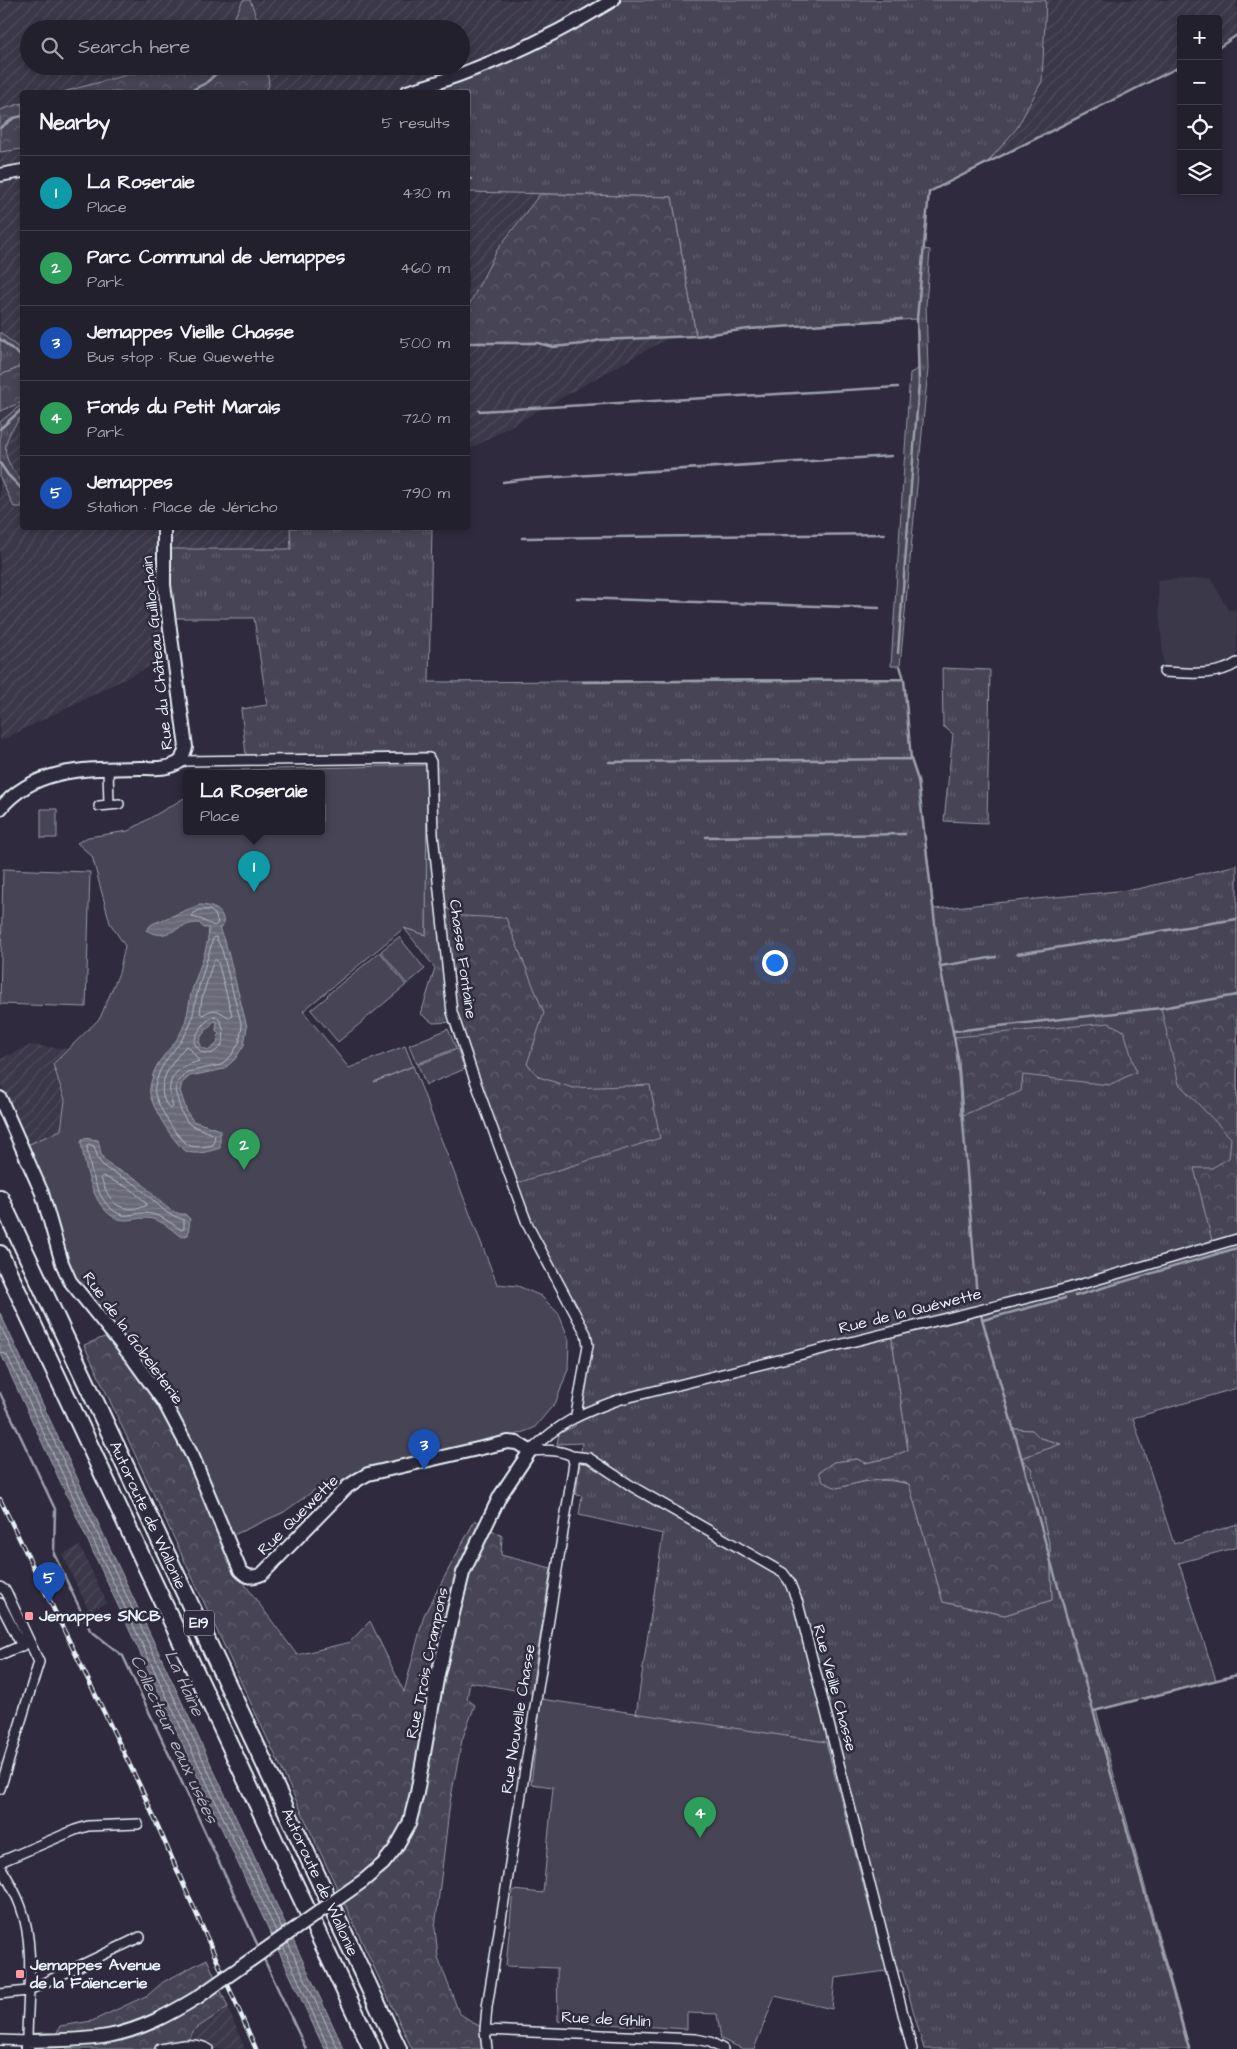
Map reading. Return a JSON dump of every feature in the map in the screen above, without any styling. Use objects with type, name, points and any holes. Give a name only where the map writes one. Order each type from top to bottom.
[{"type":"highway","name":"Autoroute de Wallonie","points":[[0,1198],[398,2049]]},
{"type":"highway","name":"Autoroute de Wallonie","points":[[0,1254],[372,2049]]},
{"type":"street","points":[[470,70],[507,55],[570,25],[609,1]]},
{"type":"street","points":[[415,90],[457,75]]},
{"type":"street","points":[[0,175],[20,171]]},
{"type":"street","name":"Rue du Château Guillochain","points":[[0,809],[14,794],[50,776],[66,772],[108,769],[164,768],[180,760],[186,747],[164,585],[164,530]]},
{"type":"street","points":[[1164,672],[1211,673],[1237,663]]},
{"type":"street","name":"Chasse Fontaine","points":[[180,760],[429,758],[431,762],[433,834],[452,1012],[528,1226],[586,1334],[588,1345],[576,1415]]},
{"type":"street","points":[[108,769],[104,806],[119,804]]},
{"type":"street","name":"Rue de la Gobeleterie","points":[[0,1098],[42,1193],[62,1264],[70,1281],[164,1402],[193,1457],[240,1570],[250,1578],[262,1574]]},
{"type":"street","name":"Rue de la Quéwette","points":[[530,1451],[555,1429],[576,1415],[590,1409],[642,1394],[1068,1288],[1237,1238]]},
{"type":"street","name":"Rue Quewette","points":[[262,1574],[347,1486],[368,1474],[508,1442],[517,1443],[530,1451]]},
{"type":"street","points":[[530,1451],[563,1451],[572,1456]]},
{"type":"street","name":"Rue Trois Crampons","points":[[27,2045],[116,2034],[148,2024],[198,1997],[363,1881],[383,1864],[395,1849],[409,1824],[417,1793],[438,1674],[463,1573],[500,1496],[530,1451]]},
{"type":"street","name":"Rue Nouvelle Chasse","points":[[487,2049],[485,2030],[503,1902],[574,1463],[572,1456]]},
{"type":"street","name":"Rue Vieille Chasse","points":[[572,1456],[589,1458],[633,1487],[783,1573],[789,1580],[798,1603],[912,2049]]},
{"type":"street","points":[[0,1587],[6,1591],[26,1644]]},
{"type":"street","points":[[0,1603],[39,1662],[0,1789]]},
{"type":"street","points":[[0,1655],[26,1644]]},
{"type":"street","points":[[0,1862],[82,1828],[138,1824]]},
{"type":"street","points":[[0,1866],[21,1907],[27,1928],[29,1950],[27,2045],[0,2040]]},
{"type":"street","points":[[0,1994],[28,1991],[140,1937]]},
{"type":"street","name":"Rue de Ghlin","points":[[485,2030],[696,2039],[710,2042],[723,2049]]},
{"type":"street","points":[[160,2049],[186,2044],[202,2046],[208,2049]]},
{"type":"shaded area","points":[[0,0],[1237,0],[1237,35],[1222,45],[1222,15],[1177,15],[1177,68],[929,192],[470,449],[470,90],[20,90],[20,530],[325,530],[291,549],[174,549],[173,655],[0,741]]},
{"type":"shaded area","points":[[1211,578],[1228,610],[1237,609],[1237,663],[1230,667],[1164,672],[1157,580]]},
{"type":"shaded area","points":[[31,1045],[69,1049],[53,1064],[65,1100],[61,1130],[27,1146],[0,1082],[0,1059]]},
{"type":"shaded area","points":[[80,1546],[107,1603],[89,1611],[62,1554]]},
{"type":"shaded area","points":[[228,2007],[245,2049],[160,2049],[186,2044],[194,2030]]},
{"type":"green space","points":[[243,0],[250,0],[258,20],[233,20]]},
{"type":"green space","points":[[613,0],[1046,0],[1042,81],[1017,128],[986,164],[929,192],[924,249],[930,250],[926,305],[928,369],[900,666],[891,666],[910,373],[918,369],[917,319],[749,329],[696,336],[672,197],[470,192],[470,90],[415,90],[430,86],[453,75],[470,75],[470,67]]},
{"type":"green space","points":[[126,75],[268,75],[269,85],[267,90],[70,90]]},
{"type":"green space","points":[[20,104],[20,149],[0,152],[0,110]]},
{"type":"green space","points":[[540,194],[672,197],[696,336],[600,340],[553,347],[538,343],[470,343],[470,303],[497,250]]},
{"type":"green space","points":[[0,332],[20,349],[20,364],[14,370],[0,375]]},
{"type":"green space","points":[[20,366],[20,403],[0,411],[0,375]]},
{"type":"green space","points":[[20,406],[20,419],[10,434],[6,449],[10,464],[20,479],[20,507],[14,507],[0,478],[0,422]]},
{"type":"green space","points":[[290,530],[432,530],[429,682],[904,679],[911,759],[918,780],[934,909],[1138,889],[1237,865],[1237,1388],[1133,1418],[1174,1544],[1237,1524],[1237,1547],[1179,1563],[1216,1680],[1096,1710],[1190,2049],[924,2049],[902,1971],[886,1971],[826,1742],[636,1714],[663,1534],[579,1515],[582,1496],[576,1495],[582,1443],[557,1444],[559,1434],[575,1426],[588,1345],[541,1250],[455,1022],[433,1023],[421,1014],[435,968],[404,928],[426,935],[426,752],[246,755],[241,709],[267,705],[254,618],[168,618],[163,549],[291,549]],"holes":[[[1068,1288],[1069,1293],[981,1315],[1014,1429],[1032,1430],[1040,1438],[1060,1444],[1021,1458],[1031,1468],[1050,1547],[1052,1600],[1005,1615],[943,1602],[909,1484],[881,1480],[856,1483],[837,1488],[819,1472],[834,1462],[857,1459],[865,1463],[889,1458],[908,1450],[891,1332]]]},
{"type":"green space","points":[[942,668],[990,670],[987,823],[944,821],[953,734],[943,726]]},
{"type":"green space","points":[[427,765],[426,935],[404,928],[303,1011],[349,1068],[405,1046],[497,1284],[518,1286],[541,1296],[559,1314],[569,1340],[568,1369],[556,1402],[534,1428],[513,1436],[508,1442],[368,1474],[347,1487],[330,1479],[284,1512],[227,1538],[166,1403],[72,1280],[23,1147],[61,1130],[65,1100],[53,1064],[100,1018],[119,973],[125,946],[110,923],[92,856],[77,843],[88,837],[128,831],[183,799],[183,835],[325,835],[325,770],[238,770]]},
{"type":"green space","points":[[41,809],[57,809],[57,838],[41,838]]},
{"type":"green space","points":[[3,869],[90,872],[86,1007],[0,1004]]},
{"type":"green space","points":[[441,909],[449,909],[462,916],[506,918],[544,1013],[527,1064],[539,1077],[573,1088],[650,1085],[660,1138],[514,1184],[452,1012]]},
{"type":"green space","points":[[399,937],[425,969],[407,984],[381,951]]},
{"type":"green space","points":[[380,952],[406,985],[338,1042],[311,1010]]},
{"type":"green space","points":[[1237,995],[1237,1248],[1215,1253],[1194,1168],[1212,1168],[1229,1158],[1231,1138],[1179,1084],[1161,1008]]},
{"type":"green space","points":[[1109,1023],[1124,1031],[1136,1072],[1109,1085],[1023,1075],[1021,1091],[961,1116],[955,1037]]},
{"type":"green space","points":[[448,1029],[456,1048],[417,1064],[409,1045]]},
{"type":"green space","points":[[457,1049],[465,1069],[426,1085],[418,1065]]},
{"type":"green space","points":[[220,1130],[264,1169],[277,1196],[263,1229],[243,1222],[234,1236],[248,1259],[261,1275],[272,1285],[298,1301],[314,1318],[310,1330],[298,1336],[279,1338],[335,1363],[354,1377],[360,1386],[363,1396],[364,1413],[354,1420],[345,1423],[329,1420],[306,1404],[294,1399],[273,1395],[258,1397],[242,1406],[210,1441],[210,1456],[217,1475],[237,1499],[284,1512],[226,1538],[246,1586],[297,1655],[350,1642],[370,1621],[404,1692],[424,1615],[475,1520],[502,1536],[501,1555],[551,1568],[531,1693],[470,1682],[467,1699],[475,1705],[462,1740],[450,1802],[435,1928],[438,1957],[459,2013],[485,2030],[487,2049],[412,2049],[84,1345],[112,1334],[164,1402],[193,1457],[222,1527],[196,1461],[166,1403],[135,1359],[72,1280],[58,1245],[45,1192],[23,1147],[46,1137],[84,1160],[96,1197],[108,1213],[115,1218],[125,1220],[156,1219],[181,1236],[188,1234],[190,1219],[185,1214],[180,1214],[169,1208],[175,1140],[187,1151],[203,1152],[220,1148]],"holes":[[[73,1208],[102,1243],[100,1270],[123,1300],[128,1322],[102,1304],[81,1263],[66,1214]],[[130,1324],[149,1338],[177,1381],[192,1399],[177,1395]]]},
{"type":"green space","points":[[980,1310],[1014,1429],[1032,1430],[1040,1438],[1061,1444],[1021,1458],[1031,1468],[1050,1547],[1052,1600],[1005,1615],[943,1602],[909,1484],[888,1479],[866,1481],[837,1488],[823,1482],[819,1472],[834,1462],[857,1459],[865,1463],[889,1458],[908,1450],[891,1332]]},
{"type":"green space","points":[[541,1699],[826,1742],[886,1971],[835,1978],[832,2009],[775,1996],[754,2049],[743,2049],[721,2039],[717,2014],[687,2013],[687,2029],[558,2021],[557,1968],[506,1966],[513,1890],[543,1893],[553,1787],[531,1784]]},
{"type":"green space","points":[[207,1959],[228,2007],[194,2030],[186,2044],[160,2049],[67,2049],[55,2037],[60,2026],[92,2021],[148,1995],[163,1982]]},
{"type":"water","points":[[199,905],[209,906],[218,910],[223,917],[222,928],[219,928],[227,948],[247,1027],[244,1045],[235,1059],[224,1069],[190,1076],[182,1083],[180,1091],[187,1112],[193,1121],[220,1130],[220,1148],[207,1152],[190,1152],[181,1147],[159,1116],[150,1090],[157,1066],[177,1040],[184,1024],[191,994],[207,945],[209,928],[204,928],[199,923],[191,924],[161,934],[146,930],[152,924]],"holes":[[[214,1021],[217,1022],[216,1030],[219,1034],[217,1044],[209,1050],[202,1048],[199,1041],[202,1035]]]},
{"type":"water","points":[[84,1138],[98,1140],[102,1155],[107,1163],[138,1180],[172,1211],[185,1214],[190,1219],[188,1235],[181,1237],[164,1224],[150,1218],[125,1220],[114,1217],[106,1211],[93,1190],[85,1164],[81,1142]]},
{"type":"water","points":[[0,1313],[344,2049],[325,2049],[322,2044],[0,1352]]},
{"type":"waterway","points":[[1222,45],[1237,35]]},
{"type":"waterway","points":[[898,653],[919,383],[917,319],[929,192],[1177,68]]},
{"type":"waterway","points":[[192,90],[206,83],[214,75]]},
{"type":"waterway","points":[[0,128],[14,118],[20,116]]},
{"type":"waterway","points":[[470,343],[538,343],[553,347],[600,340],[696,336],[749,329],[902,319]]},
{"type":"waterway","points":[[0,339],[20,355]]},
{"type":"waterway","points":[[479,411],[898,387]]},
{"type":"waterway","points":[[0,429],[20,411]]},
{"type":"waterway","points":[[503,482],[891,456]]},
{"type":"waterway","points":[[0,463],[8,475],[20,487]]},
{"type":"waterway","points":[[522,538],[885,534]]},
{"type":"waterway","points":[[577,598],[879,608]]},
{"type":"waterway","points":[[900,666],[904,679],[911,759],[918,780],[940,966],[958,1058],[977,1298]]},
{"type":"waterway","points":[[583,682],[904,679]]},
{"type":"waterway","points":[[609,762],[911,759]]},
{"type":"waterway","points":[[706,837],[905,834]]},
{"type":"waterway","points":[[1017,954],[1237,919]]},
{"type":"waterway","points":[[941,966],[996,957]]},
{"type":"waterway","points":[[954,1031],[1161,1008],[1237,995]]},
{"type":"waterway","points":[[1075,1296],[1237,1248]]},
{"type":"waterway","points":[[983,1320],[1065,1298]]},
{"type":"waterway","points":[[981,1315],[1189,2049]]},
{"type":"waterway","name":"Collecteur eaux usées","points":[[0,1393],[55,1509],[54,1554],[90,1630],[123,1656],[260,1950]]},
{"type":"waterway","points":[[1142,1699],[1237,1675]]},
{"type":"waterway","points":[[1094,1711],[1137,1700]]},
{"type":"waterway","name":"Collecteur eaux usées","points":[[263,1957],[306,2049]]},
{"type":"railway","points":[[0,1499],[141,1788],[256,2049]]},
{"type":"place","name":"La Roseraie","points":[[254,892]]},
{"type":"place","name":"Parc Communal de Jemappes","points":[[244,1170]]},
{"type":"place","name":"Jemappes Vieille Chasse","points":[[424,1470]]},
{"type":"place","name":"Jemappes","points":[[49,1603]]},
{"type":"place","name":"Jemappes SNCB","points":[[29,1616]]},
{"type":"place","name":"Fonds du Petit Marais","points":[[700,1838]]},
{"type":"place","name":"Jemappes Avenue de la Faïencerie","points":[[20,1974]]},
{"type":"water label","name":"La Haine","points":[[184,1683]]}]
